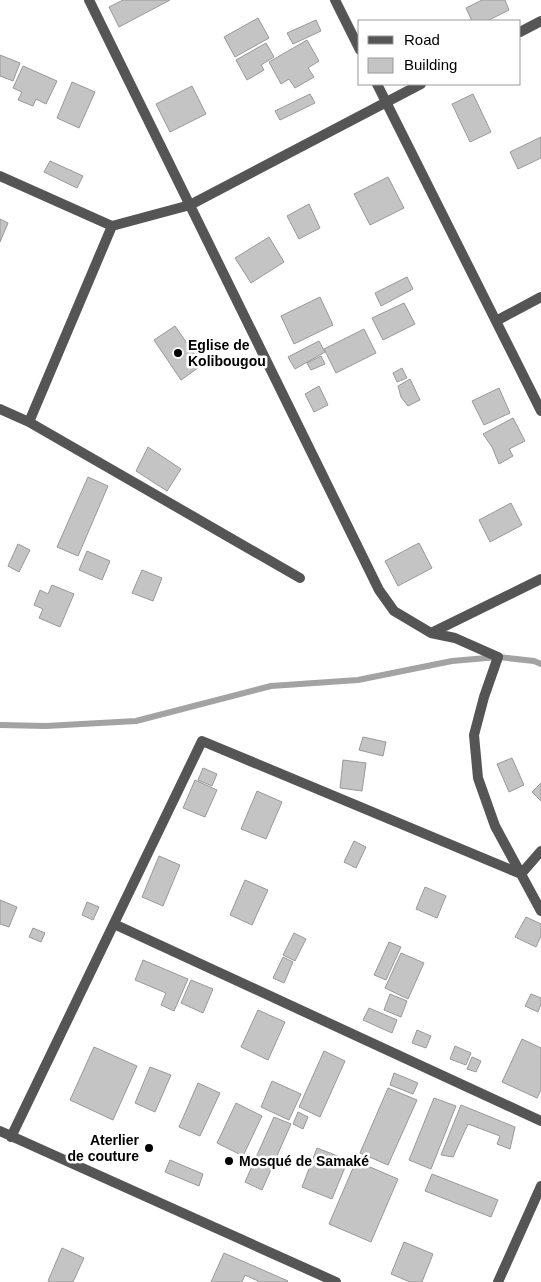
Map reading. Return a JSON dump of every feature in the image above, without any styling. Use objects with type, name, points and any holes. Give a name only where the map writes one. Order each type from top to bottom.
[{"type":"street","points":[[89,0],[379,590],[394,612],[431,633],[455,638],[498,657],[484,697],[474,735],[478,778],[495,826],[541,912]]},
{"type":"street","points":[[335,0],[358,46]]},
{"type":"street","points":[[521,31],[541,21]]},
{"type":"street","points":[[378,85],[541,411]]},
{"type":"street","points":[[0,176],[112,226],[190,205],[419,85]]},
{"type":"street","points":[[29,422],[112,226]]},
{"type":"street","points":[[496,321],[541,297]]},
{"type":"street","points":[[0,409],[29,422],[300,578]]},
{"type":"street","points":[[431,633],[541,579]]},
{"type":"street","points":[[11,1136],[202,741],[521,874]]},
{"type":"street","points":[[521,874],[541,851]]},
{"type":"street","points":[[114,924],[541,1121]]},
{"type":"street","points":[[0,1132],[317,1278],[336,1282]]},
{"type":"street","points":[[498,1282],[541,1186]]},
{"type":"building","points":[[123,0],[170,0],[119,27],[109,7]]},
{"type":"building","points":[[482,0],[505,0],[509,10],[489,20],[472,20],[466,8]]},
{"type":"building","points":[[258,18],[269,38],[235,57],[224,37]]},
{"type":"building","points":[[316,20],[321,31],[293,44],[287,33]]},
{"type":"building","points":[[307,40],[319,61],[308,68],[314,77],[295,88],[289,79],[281,84],[269,62]]},
{"type":"building","points":[[266,43],[274,57],[261,65],[264,70],[247,80],[236,60]]},
{"type":"building","points":[[0,55],[20,63],[13,81],[0,76]]},
{"type":"building","points":[[23,66],[57,81],[46,104],[36,99],[33,106],[18,100],[22,92],[13,88]]},
{"type":"building","points":[[72,82],[95,92],[79,128],[57,118]]},
{"type":"building","points":[[192,86],[206,114],[170,132],[156,104]]},
{"type":"building","points":[[310,94],[315,103],[280,120],[275,111]]},
{"type":"building","points":[[473,94],[491,132],[470,142],[452,104]]},
{"type":"building","points":[[541,137],[541,158],[518,169],[510,152]]},
{"type":"building","points":[[50,161],[83,176],[77,188],[44,172]]},
{"type":"building","points":[[388,177],[404,208],[370,225],[354,194]]},
{"type":"building","points":[[309,204],[320,228],[299,239],[287,216]]},
{"type":"building","points":[[0,219],[8,223],[0,242]]},
{"type":"building","points":[[269,237],[284,262],[251,283],[235,258]]},
{"type":"building","points":[[407,277],[413,289],[381,306],[375,293]]},
{"type":"building","points":[[320,297],[333,325],[294,344],[281,316]]},
{"type":"building","points":[[404,303],[415,324],[383,340],[372,318]]},
{"type":"building","name":"Eglise de Kolibougou","points":[[175,326],[202,365],[181,380],[154,340]]},
{"type":"building","points":[[364,329],[376,353],[336,373],[324,349]]},
{"type":"building","points":[[319,341],[325,352],[295,369],[288,357]]},
{"type":"building","points":[[321,356],[325,364],[311,370],[307,363]]},
{"type":"building","points":[[402,368],[407,378],[397,382],[393,373]]},
{"type":"building","points":[[410,379],[420,400],[408,406],[401,397],[398,386]]},
{"type":"building","points":[[319,386],[328,405],[314,412],[305,394]]},
{"type":"building","points":[[499,388],[510,413],[484,425],[472,401]]},
{"type":"building","points":[[513,418],[525,441],[509,449],[513,456],[499,464],[492,447],[483,434]]},
{"type":"building","points":[[148,447],[181,469],[167,491],[136,471]]},
{"type":"building","points":[[88,477],[108,486],[78,556],[57,547]]},
{"type":"building","points":[[511,503],[522,525],[490,542],[479,520]]},
{"type":"building","points":[[419,543],[432,568],[398,586],[385,561]]},
{"type":"building","points":[[18,544],[30,550],[19,572],[8,566]]},
{"type":"building","points":[[87,551],[110,561],[102,580],[79,570]]},
{"type":"building","points":[[142,570],[162,578],[153,601],[132,593]]},
{"type":"building","points":[[52,585],[74,594],[60,627],[39,618],[43,609],[34,605],[40,590],[48,594]]},
{"type":"building","points":[[363,737],[386,742],[383,756],[359,750]]},
{"type":"building","points":[[512,758],[524,785],[509,792],[497,764]]},
{"type":"building","points":[[343,760],[366,763],[362,791],[340,788]]},
{"type":"building","points":[[203,768],[217,774],[212,786],[198,780]]},
{"type":"building","points":[[195,780],[217,790],[205,817],[183,808]]},
{"type":"building","points":[[541,783],[541,801],[532,792]]},
{"type":"building","points":[[257,791],[282,802],[266,839],[241,829]]},
{"type":"building","points":[[354,841],[366,847],[356,868],[344,862]]},
{"type":"building","points":[[159,856],[180,865],[163,906],[142,897]]},
{"type":"building","points":[[245,880],[268,890],[252,925],[230,915]]},
{"type":"building","points":[[425,887],[446,896],[437,918],[416,909]]},
{"type":"building","points":[[0,900],[17,907],[9,927],[0,924]]},
{"type":"building","points":[[87,902],[99,907],[93,920],[82,915]]},
{"type":"building","points":[[526,917],[541,924],[541,936],[536,947],[515,937]]},
{"type":"building","points":[[33,928],[45,933],[41,942],[29,937]]},
{"type":"building","points":[[294,933],[306,939],[295,961],[283,955]]},
{"type":"building","points":[[389,942],[401,947],[386,980],[374,975]]},
{"type":"building","points":[[401,953],[424,963],[408,999],[385,988]]},
{"type":"building","points":[[283,957],[293,962],[284,983],[273,978]]},
{"type":"building","points":[[143,960],[188,979],[174,1011],[161,1005],[166,993],[135,980]]},
{"type":"building","points":[[191,980],[213,989],[203,1013],[181,1003]]},
{"type":"building","points":[[390,994],[407,1001],[401,1017],[384,1010]]},
{"type":"building","points":[[531,994],[541,998],[538,1012],[525,1006]]},
{"type":"building","points":[[369,1008],[397,1020],[392,1033],[363,1020]]},
{"type":"building","points":[[258,1010],[285,1022],[268,1060],[241,1047]]},
{"type":"building","points":[[417,1030],[431,1036],[426,1048],[412,1043]]},
{"type":"building","points":[[522,1039],[541,1048],[541,1090],[537,1098],[502,1082]]},
{"type":"building","points":[[455,1046],[471,1053],[466,1065],[450,1059]]},
{"type":"building","points":[[94,1047],[137,1066],[113,1120],[70,1100]]},
{"type":"building","points":[[324,1051],[345,1061],[320,1117],[299,1107]]},
{"type":"building","points":[[472,1057],[481,1061],[476,1072],[467,1069]]},
{"type":"building","points":[[150,1067],[171,1075],[155,1112],[135,1103]]},
{"type":"building","points":[[394,1073],[418,1083],[413,1094],[390,1085]]},
{"type":"building","points":[[272,1081],[301,1094],[289,1120],[261,1107]]},
{"type":"building","points":[[198,1083],[220,1093],[200,1136],[179,1127]]},
{"type":"building","points":[[388,1088],[417,1100],[388,1165],[360,1153]]},
{"type":"building","points":[[434,1098],[456,1106],[431,1169],[409,1160]]},
{"type":"building","points":[[236,1103],[262,1116],[243,1156],[217,1143]]},
{"type":"building","points":[[461,1105],[515,1127],[510,1149],[497,1144],[500,1136],[468,1124],[453,1157],[441,1155]]},
{"type":"building","points":[[298,1112],[308,1117],[303,1129],[293,1124]]},
{"type":"building","points":[[274,1117],[291,1124],[262,1190],[245,1182]]},
{"type":"building","points":[[317,1148],[348,1160],[332,1199],[302,1187]]},
{"type":"building","points":[[170,1160],[203,1174],[199,1186],[165,1172]]},
{"type":"building","points":[[356,1161],[398,1179],[371,1242],[329,1224]]},
{"type":"building","points":[[432,1174],[498,1200],[491,1217],[425,1191]]},
{"type":"building","points":[[404,1242],[433,1254],[422,1282],[410,1282],[391,1274]]},
{"type":"building","points":[[62,1248],[84,1258],[73,1282],[48,1281]]},
{"type":"building","points":[[224,1253],[288,1281],[258,1282],[245,1275],[242,1282],[211,1282]]},
{"type":"waterway","points":[[0,725],[46,726],[136,721],[271,686],[358,680],[452,661],[498,657],[534,661],[541,664]]},
{"type":"place","name":"Eglise de Kolibougou","points":[[178,353]]},
{"type":"place","name":"Aterlier de couture","points":[[149,1148]]},
{"type":"place","name":"Mosqué de Samaké","points":[[229,1161]]}]
